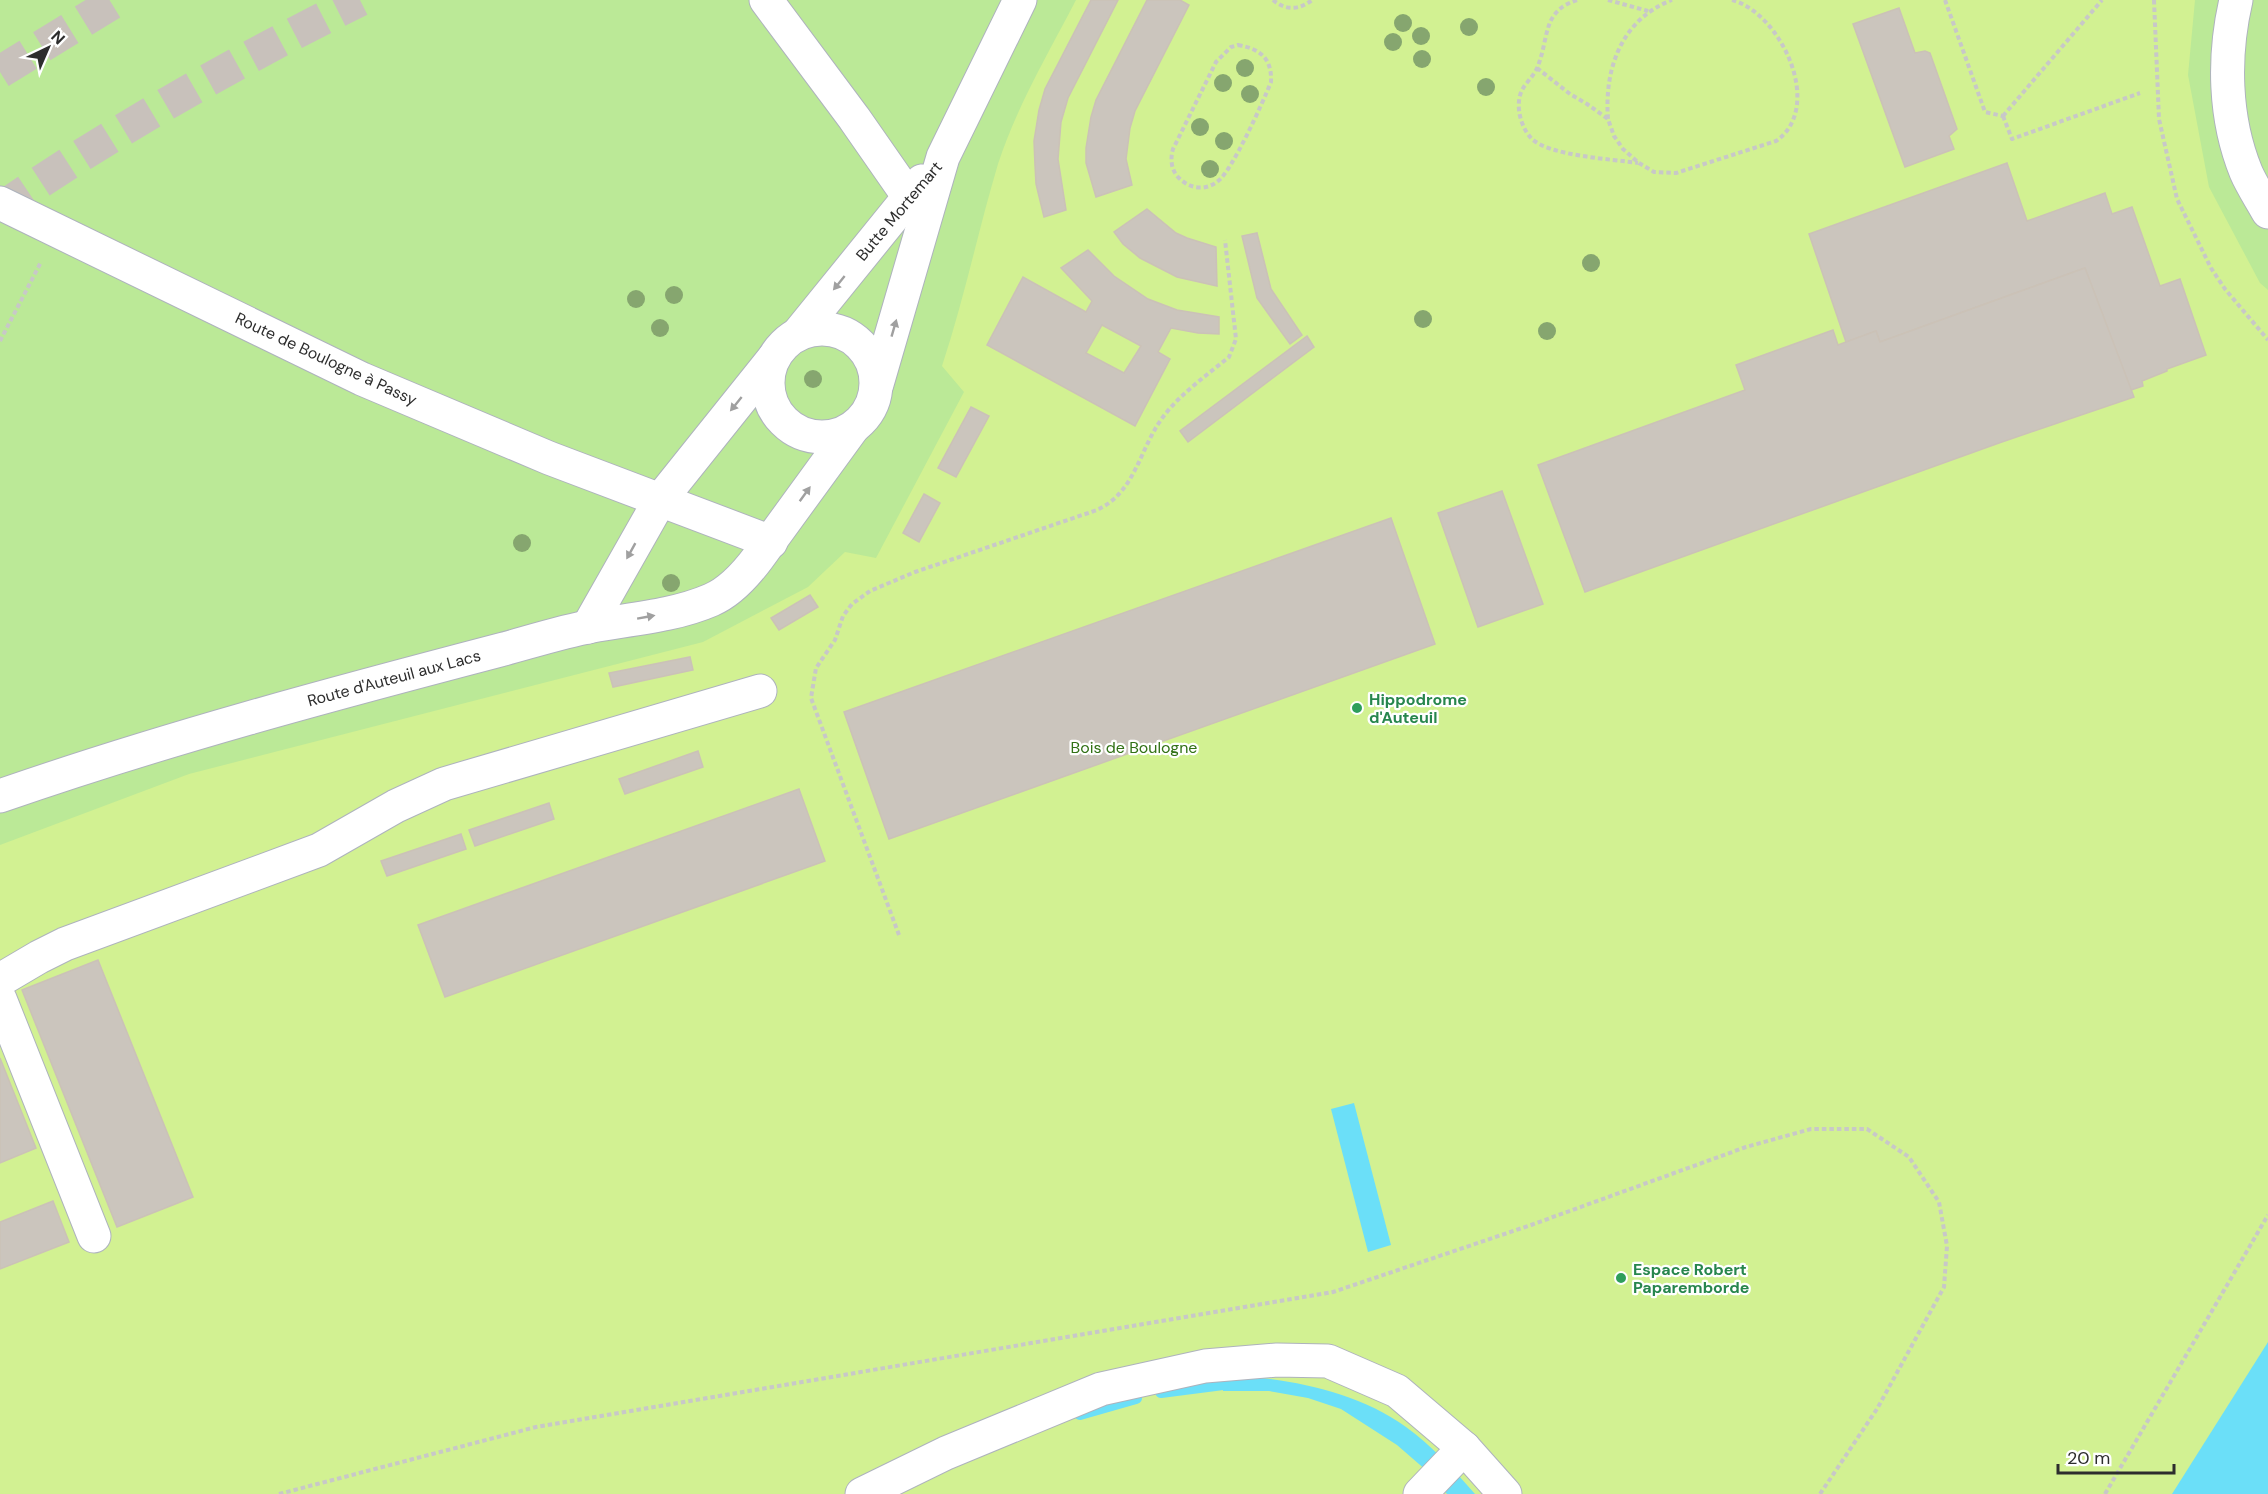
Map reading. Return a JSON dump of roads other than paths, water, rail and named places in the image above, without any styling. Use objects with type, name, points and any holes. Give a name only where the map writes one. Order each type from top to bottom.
[{"type":"street","points":[[766,0],[854,118],[909,197]]},
{"type":"street","points":[[944,157],[1020,0]]},
{"type":"street","points":[[2236,0],[2231,21],[2227,82],[2230,113],[2246,172],[2268,213]]},
{"type":"street","name":"Butte Mortemart","points":[[588,627],[660,500],[783,344],[798,334],[944,157]]},
{"type":"street","name":"Butte Mortemart","points":[[771,542],[852,429],[866,417],[874,402],[877,384],[944,157]]},
{"type":"street","name":"Route de Boulogne à Passy","points":[[0,203],[362,379],[549,458],[660,500]]},
{"type":"street","points":[[798,334],[816,328],[835,329],[852,337],[866,349],[874,366],[877,384]]},
{"type":"street","points":[[773,359],[768,376],[769,393],[775,410],[786,424],[801,433],[818,437],[836,436],[852,429]]},
{"type":"street","points":[[660,500],[771,542]]},
{"type":"street","name":"Route d'Auteuil aux Lacs","points":[[0,796],[92,764],[209,729],[588,627],[680,610],[713,600],[743,577],[771,542]]},
{"type":"street","points":[[0,980],[65,944],[319,850],[396,806],[444,784],[760,691]]},
{"type":"street","points":[[0,999],[94,1236]]},
{"type":"street","points":[[862,1494],[946,1453],[1101,1389],[1204,1366],[1277,1360],[1328,1361],[1397,1391],[1464,1448],[1505,1494]]},
{"type":"street","points":[[1420,1494],[1464,1448]]},
{"type":"water","points":[[1354,1103],[1391,1245],[1368,1252],[1331,1109]]},
{"type":"water","points":[[2268,1342],[2268,1494],[2172,1494]]},
{"type":"water","points":[[1251,1377],[1292,1382],[1332,1392],[1370,1406],[1406,1427],[1425,1442],[1475,1494],[1447,1494],[1427,1471],[1397,1445],[1341,1409],[1308,1398],[1269,1391],[1223,1391],[1222,1378]]},
{"type":"waterway","points":[[1161,1392],[1223,1384]]},
{"type":"waterway","points":[[1080,1414],[1136,1398]]},
{"type":"tunnel","points":[[0,72],[117,0]]},
{"type":"tunnel","points":[[0,209],[87,152],[176,98],[360,0]]},
{"type":"place","name":"Hippodrome d'Auteuil","points":[[1357,708]]},
{"type":"place","name":"Espace Robert Paparemborde","points":[[1621,1278]]},
{"type":"park label","name":"Bois de Boulogne","points":[[1134,747]]}]
